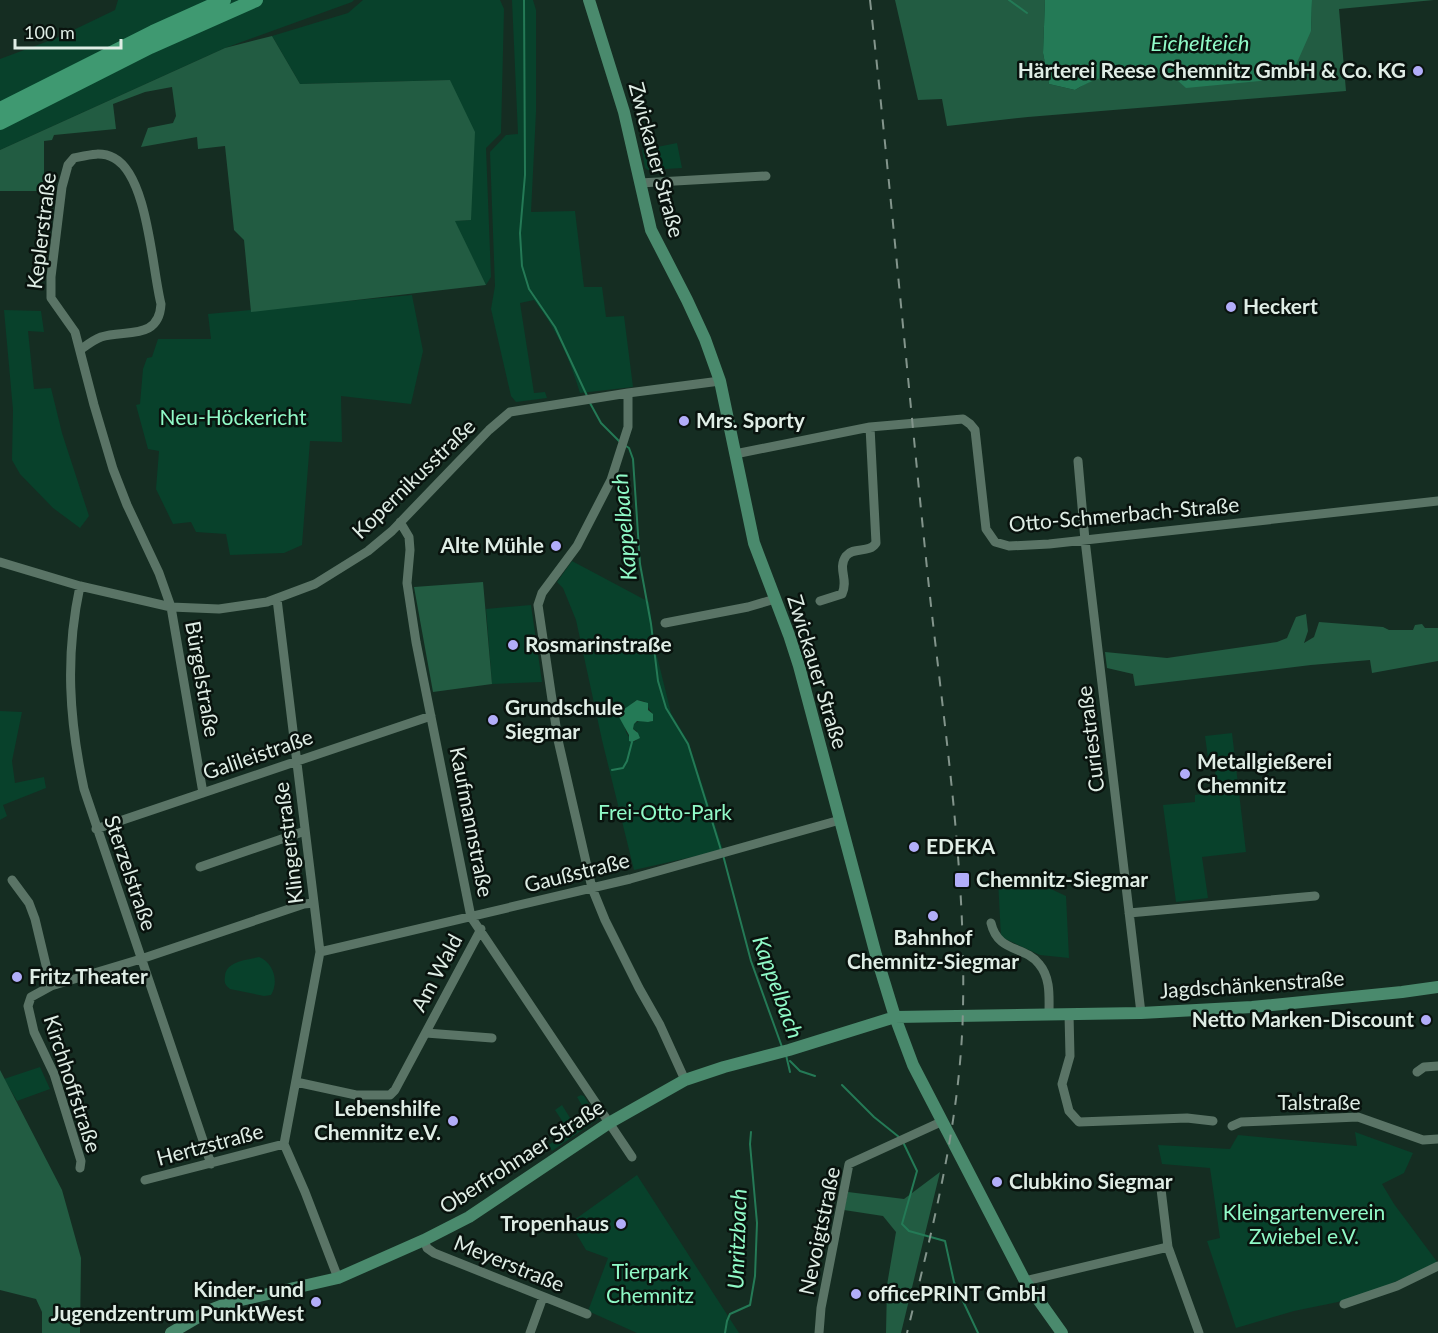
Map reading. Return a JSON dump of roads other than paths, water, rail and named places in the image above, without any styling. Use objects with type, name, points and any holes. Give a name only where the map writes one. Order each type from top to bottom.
[{"type":"highway","points":[[0,109],[153,32],[224,0]]},
{"type":"highway","points":[[0,123],[150,47],[256,0]]},
{"type":"main road","name":"Zwickauer Straße","points":[[590,0],[624,112],[651,230],[696,320],[720,381],[754,543],[799,666],[895,1017],[913,1065],[1025,1281],[1062,1333]]},
{"type":"main road","name":"Jagdschänkenstraße","points":[[895,1017],[1141,1013],[1252,1007],[1401,993],[1438,987]]},
{"type":"main road","name":"Oberfrohnaer Straße","points":[[172,1333],[210,1310],[228,1303],[338,1278],[424,1240],[469,1217],[609,1123],[685,1080],[895,1017]]},
{"type":"street","name":"Keplerstraße","points":[[81,350],[101,337],[146,330],[156,322],[161,304],[139,190],[119,162],[100,153],[74,158],[68,165],[62,187],[51,277],[51,298],[74,329],[113,469],[159,573],[171,607]]},
{"type":"street","points":[[640,183],[766,176]]},
{"type":"street","name":"Kopernikusstraße","points":[[0,562],[171,607],[222,609],[277,599],[315,584],[349,565],[368,551],[400,522],[489,430],[510,412],[720,381]]},
{"type":"street","points":[[628,393],[628,427],[611,480],[587,528],[552,582],[542,593],[538,605],[558,740],[592,888],[605,920],[660,1025],[685,1080]]},
{"type":"street","name":"Otto-Schmerbach-Straße","points":[[735,454],[870,428],[954,420],[966,421],[975,430],[984,522],[990,537],[995,542],[1009,546],[1085,540],[1438,501]]},
{"type":"street","points":[[820,601],[842,594],[846,581],[842,567],[846,556],[850,552],[871,549],[876,543],[870,428]]},
{"type":"street","name":"Curiestraße","points":[[1078,461],[1085,540],[1141,1013]]},
{"type":"street","name":"Kaufmannstraße","points":[[400,522],[409,537],[407,583],[471,917],[632,1157]]},
{"type":"street","name":"Sterzelstraße","points":[[81,585],[70,645],[71,718],[77,761],[96,829],[211,1164]]},
{"type":"street","name":"Klingerstraße","points":[[277,599],[320,952],[284,1144]]},
{"type":"street","points":[[665,623],[748,607],[775,599]]},
{"type":"street","name":"Bürgelstraße","points":[[171,607],[203,793]]},
{"type":"street","name":"Galileistraße","points":[[96,829],[431,716]]},
{"type":"street","name":"Gaußstraße","points":[[320,952],[634,878],[840,820]]},
{"type":"street","points":[[200,867],[305,831]]},
{"type":"street","name":"Kirchhoffstraße","points":[[12,880],[29,903],[51,986]]},
{"type":"street","points":[[1129,913],[1315,896]]},
{"type":"street","name":"Kirchhoffstraße","points":[[81,1168],[81,1161],[58,1088],[30,1018],[28,1006],[31,997],[51,986],[141,959],[304,904],[314,903]]},
{"type":"street","points":[[991,923],[999,941],[1039,963],[1048,983],[1049,1014]]},
{"type":"street","name":"Am Wald","points":[[296,1082],[356,1095],[386,1096],[395,1090],[481,929]]},
{"type":"street","points":[[1069,1014],[1070,1056],[1062,1084],[1069,1111],[1079,1122],[1187,1118],[1214,1121]]},
{"type":"street","name":"Am Wald","points":[[426,1033],[492,1038]]},
{"type":"street","points":[[1417,1072],[1424,1067],[1438,1066]]},
{"type":"street","name":"Talstraße","points":[[1232,1126],[1241,1122],[1358,1117],[1423,1140],[1438,1139]]},
{"type":"street","name":"Nevoigtstraße","points":[[819,1333],[821,1308],[849,1164],[943,1121]]},
{"type":"street","points":[[284,1144],[338,1278]]},
{"type":"street","name":"Hertzstraße","points":[[145,1180],[284,1144]]},
{"type":"street","points":[[1161,1189],[1168,1247],[1199,1333]]},
{"type":"street","name":"Meyerstraße","points":[[424,1240],[427,1248],[434,1253],[587,1314]]},
{"type":"street","points":[[1025,1281],[1168,1247]]},
{"type":"street","points":[[1344,1304],[1397,1286],[1438,1266]]},
{"type":"street","points":[[530,1333],[543,1297]]},
{"type":"water","name":"Eichelteich","points":[[1045,0],[1312,0],[1311,31],[1295,67],[1260,81],[1186,88],[1169,73],[1131,73],[1099,78],[1075,90],[1049,84],[1043,53]]},
{"type":"water","points":[[637,700],[648,703],[648,710],[653,714],[653,721],[637,721],[634,724],[633,729],[640,738],[632,742],[629,741],[629,735],[619,717],[620,712]]},
{"type":"waterway","name":"Kappelbach","points":[[524,0],[525,175],[520,233],[522,266],[529,289],[555,327],[588,398]]},
{"type":"waterway","points":[[1009,0],[1027,13]]},
{"type":"waterway","name":"Kappelbach","points":[[590,403],[601,423],[621,443]]},
{"type":"waterway","name":"Kappelbach","points":[[626,446],[633,459],[640,564],[658,681],[666,708],[688,744],[721,850]]},
{"type":"waterway","points":[[612,770],[623,768],[632,742]]},
{"type":"waterway","name":"Kappelbach","points":[[723,855],[751,961],[782,1047]]},
{"type":"waterway","name":"Unritzbach","points":[[786,1055],[790,1072]]},
{"type":"waterway","points":[[790,1061],[800,1071],[815,1076]]},
{"type":"waterway","points":[[842,1085],[874,1117],[899,1137]]},
{"type":"waterway","name":"Unritzbach","points":[[725,1333],[730,1314],[750,1305],[755,1276],[757,1223],[751,1132]]},
{"type":"waterway","points":[[903,1142],[917,1171],[902,1224],[909,1231],[945,1241],[954,1282],[978,1333]]},
{"type":"railway","points":[[870,0],[928,578],[952,792],[963,954],[963,1008],[957,1091],[936,1212],[907,1333]]},
{"type":"place","name":"Härterei Reese Chemnitz GmbH & Co. KG","points":[[1418,71]]},
{"type":"place","name":"Heckert","points":[[1231,307]]},
{"type":"place","name":"Mrs. Sporty","points":[[684,421]]},
{"type":"place","name":"Alte Mühle","points":[[556,546]]},
{"type":"place","name":"Rosmarinstraße","points":[[513,645]]},
{"type":"place","name":"Grundschule Siegmar","points":[[493,720]]},
{"type":"place","name":"Metallgießerei Chemnitz","points":[[1185,774]]},
{"type":"place","name":"EDEKA","points":[[914,847]]},
{"type":"place","name":"Chemnitz-Siegmar","points":[[962,880]]},
{"type":"place","name":"Bahnhof Chemnitz-Siegmar","points":[[933,916]]},
{"type":"place","name":"Fritz Theater","points":[[17,977]]},
{"type":"place","name":"Netto Marken-Discount","points":[[1426,1020]]},
{"type":"place","name":"Lebenshilfe Chemnitz e.V.","points":[[453,1121]]},
{"type":"place","name":"Clubkino Siegmar","points":[[997,1182]]},
{"type":"place","name":"Tropenhaus","points":[[621,1224]]},
{"type":"place","name":"officePRINT GmbH","points":[[856,1294]]},
{"type":"place","name":"Kinder- und Jugendzentrum PunktWest","points":[[316,1302]]},
{"type":"park label","name":"Neu-Höckericht","points":[[233,418]]},
{"type":"park label","name":"Frei-Otto-Park","points":[[665,813]]},
{"type":"park label","name":"Kleingartenverein Zwiebel e.V.","points":[[1304,1225]]},
{"type":"park label","name":"Tierpark Chemnitz","points":[[650,1284]]}]
